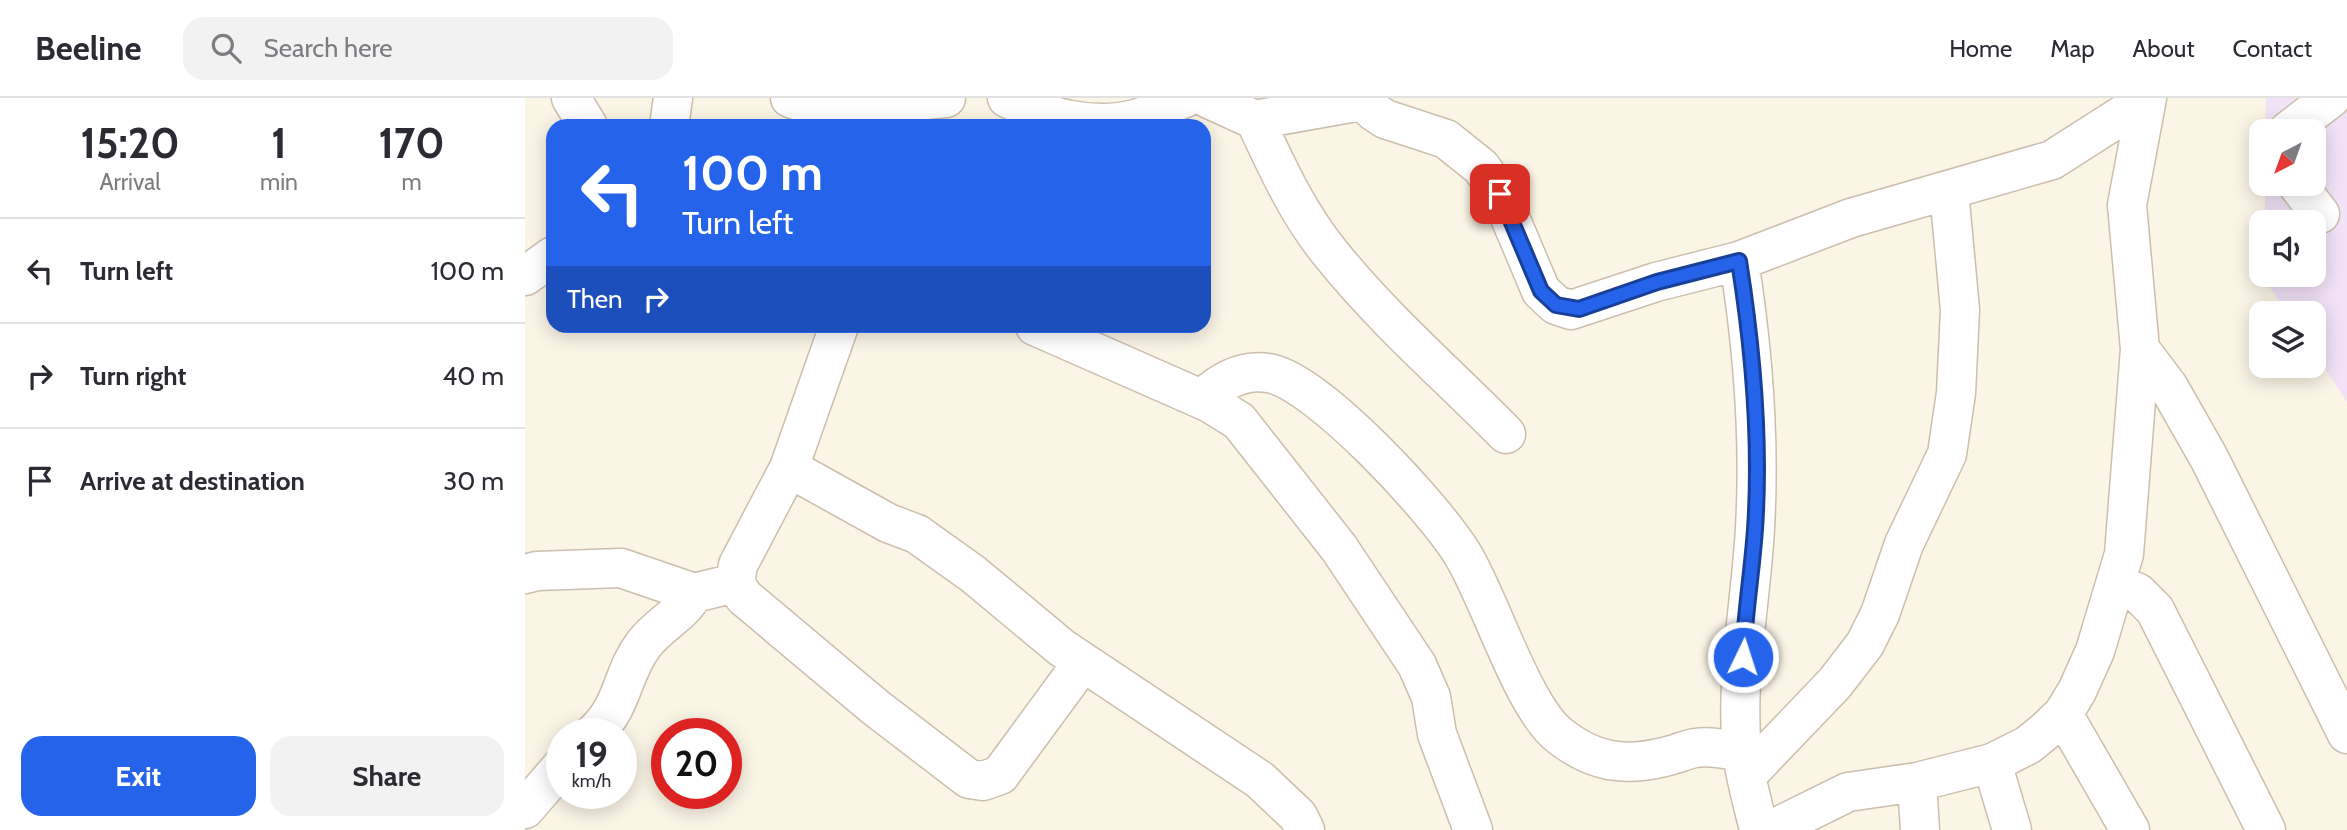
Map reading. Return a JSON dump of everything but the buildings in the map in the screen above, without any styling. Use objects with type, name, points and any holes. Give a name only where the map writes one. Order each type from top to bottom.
[{"type":"lane","points":[[571,98],[584,119]]},
{"type":"lane","points":[[670,119],[673,98]]},
{"type":"lane","points":[[815,108],[946,98]]},
{"type":"lane","points":[[1007,98],[1063,119]]},
{"type":"lane","points":[[1137,119],[1185,98]]},
{"type":"lane","points":[[1207,98],[1255,120],[1367,99],[1373,111],[1385,119],[1446,139],[1481,167],[1500,194],[1541,291],[1556,305],[1579,309],[1657,282],[1739,261],[1851,218],[2052,160],[2147,99]]},
{"type":"lane","points":[[2304,119],[2331,98]]},
{"type":"lane","points":[[1771,830],[1848,792],[1917,782],[1992,763],[2028,745],[2063,714],[2095,650],[2124,554],[2140,348],[2127,205],[2147,99]]},
{"type":"lane","points":[[1255,120],[1289,193],[1330,253],[1506,434]]},
{"type":"lane","points":[[1744,763],[1835,683],[1865,644],[1879,614],[1904,544],[1947,454],[1956,393],[1960,310],[1949,191]]},
{"type":"lane","points":[[2306,196],[2317,210]]},
{"type":"lane","points":[[525,276],[546,261]]},
{"type":"lane","points":[[1739,261],[1751,338],[1756,477],[1755,528],[1744,634],[1744,763],[1759,830]]},
{"type":"lane","points":[[837,333],[789,468],[738,565],[735,583],[744,597],[779,629],[969,779],[983,781],[1000,775],[1083,662]]},
{"type":"lane","points":[[1051,333],[1202,399],[1239,421],[1339,548],[1426,681],[1437,734],[1473,830]]},
{"type":"lane","points":[[2140,348],[2168,386],[2209,458],[2347,734]]},
{"type":"lane","points":[[1202,399],[1215,387],[1237,376],[1270,373],[1307,389],[1351,427],[1455,542],[1485,594],[1531,698],[1558,735],[1617,764],[1634,764],[1693,748],[1717,747],[1744,763]]},
{"type":"lane","points":[[789,468],[888,523],[917,534],[973,574],[1083,662],[1260,780],[1298,816],[1305,830]]},
{"type":"lane","points":[[525,574],[537,571],[621,568],[694,593],[735,583]]},
{"type":"lane","points":[[2117,583],[2138,593],[2155,610],[2266,830]]},
{"type":"lane","points":[[608,718],[613,713],[634,661],[645,643],[689,603],[694,593]]},
{"type":"lane","points":[[2063,714],[2130,830]]},
{"type":"lane","points":[[1992,763],[2012,830]]},
{"type":"lane","points":[[1917,782],[1920,830]]},
{"type":"lane","points":[[525,809],[546,785]]},
{"type":"shaded area","points":[[2266,98],[2347,98],[2347,402],[2326,370],[2326,301],[2280,301],[2270,287],[2326,287],[2326,210],[2265,210],[2265,196],[2326,196],[2326,119],[2266,119]]},
{"type":"route","points":[[1500,194],[1541,291],[1549,300],[1564,309],[1594,305],[1657,282],[1739,261],[1751,338],[1756,477],[1755,528],[1743,657]]}]
